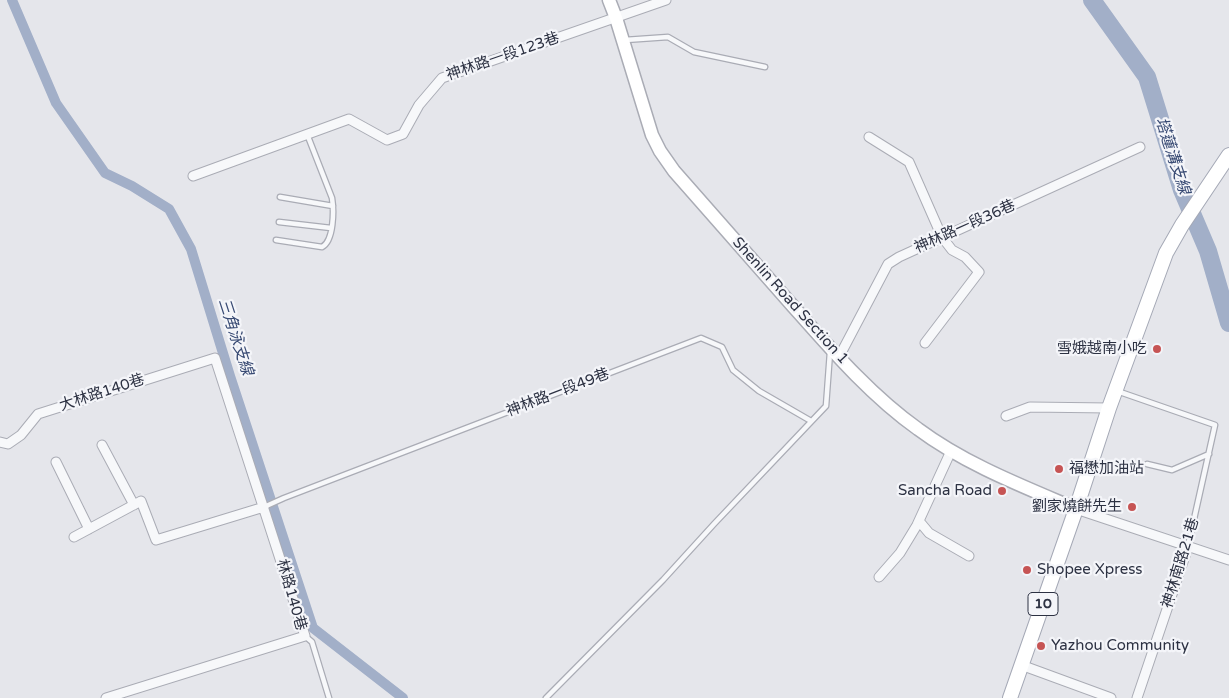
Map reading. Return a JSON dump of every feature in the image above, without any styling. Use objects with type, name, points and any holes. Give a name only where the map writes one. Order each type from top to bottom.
[{"type":"main road","name":"10","points":[[1010,698],[1109,408],[1166,253],[1182,225],[1229,155]]},
{"type":"street","name":"Shenlin Road Section 1","points":[[609,0],[652,135],[660,151],[674,171],[835,353],[891,409],[918,430],[951,451],[1008,481],[1076,509]]},
{"type":"street","name":"神林路一段123巷","points":[[193,176],[349,119],[387,140],[403,134],[419,105],[442,78],[666,0]]},
{"type":"street","points":[[868,137],[909,162],[942,237],[952,250],[965,257],[979,272],[925,343]]},
{"type":"street","name":"神林路一段36巷","points":[[835,353],[888,264],[942,237],[1140,147]]},
{"type":"street","name":"大林路140巷","points":[[0,442],[8,444],[21,435],[38,414],[215,358]]},
{"type":"street","name":"林路140巷","points":[[106,698],[305,636],[267,506],[215,358]]},
{"type":"street","points":[[1006,416],[1030,406],[1109,408]]},
{"type":"street","points":[[102,445],[134,505]]},
{"type":"street","points":[[879,576],[900,553],[919,521],[951,451]]},
{"type":"street","points":[[56,462],[89,528]]},
{"type":"street","points":[[74,537],[142,501],[156,540],[267,506]]},
{"type":"street","points":[[1076,509],[1229,560]]},
{"type":"street","points":[[919,521],[929,534],[969,556]]},
{"type":"street","name":"神林南路21巷","points":[[1137,698],[1188,547]]},
{"type":"street","points":[[1021,665],[1111,698]]},
{"type":"lane","points":[[623,41],[668,37],[694,52],[765,67]]},
{"type":"lane","points":[[276,240],[322,247],[329,240],[333,206],[332,198],[307,134]]},
{"type":"lane","points":[[280,197],[333,206]]},
{"type":"lane","points":[[279,222],[331,228]]},
{"type":"lane","name":"神林路一段49巷","points":[[267,506],[701,338],[722,347],[733,370],[759,391],[811,421]]},
{"type":"lane","points":[[546,698],[663,580],[826,406],[835,353]]},
{"type":"lane","name":"神林南路21巷","points":[[1116,391],[1215,425],[1188,547]]},
{"type":"lane","points":[[1147,464],[1172,470],[1209,454]]},
{"type":"lane","points":[[305,636],[312,642],[329,698]]},
{"type":"waterway","name":"三角泳支線","points":[[12,0],[56,103],[105,173],[132,186],[169,209],[191,249],[230,376],[313,628],[403,698]]},
{"type":"waterway","name":"塔蓮溝支線","points":[[1092,0],[1147,77],[1182,190],[1208,251],[1229,323]]},
{"type":"place","name":"雪娥越南小吃","points":[[1157,349]]},
{"type":"place","name":"福懋加油站","points":[[1059,469]]},
{"type":"place","name":"Sancha Road","points":[[1002,491]]},
{"type":"place","name":"劉家燒餅先生","points":[[1132,507]]},
{"type":"place","name":"Shopee Xpress","points":[[1027,570]]},
{"type":"place","name":"Yazhou Community","points":[[1041,646]]}]
